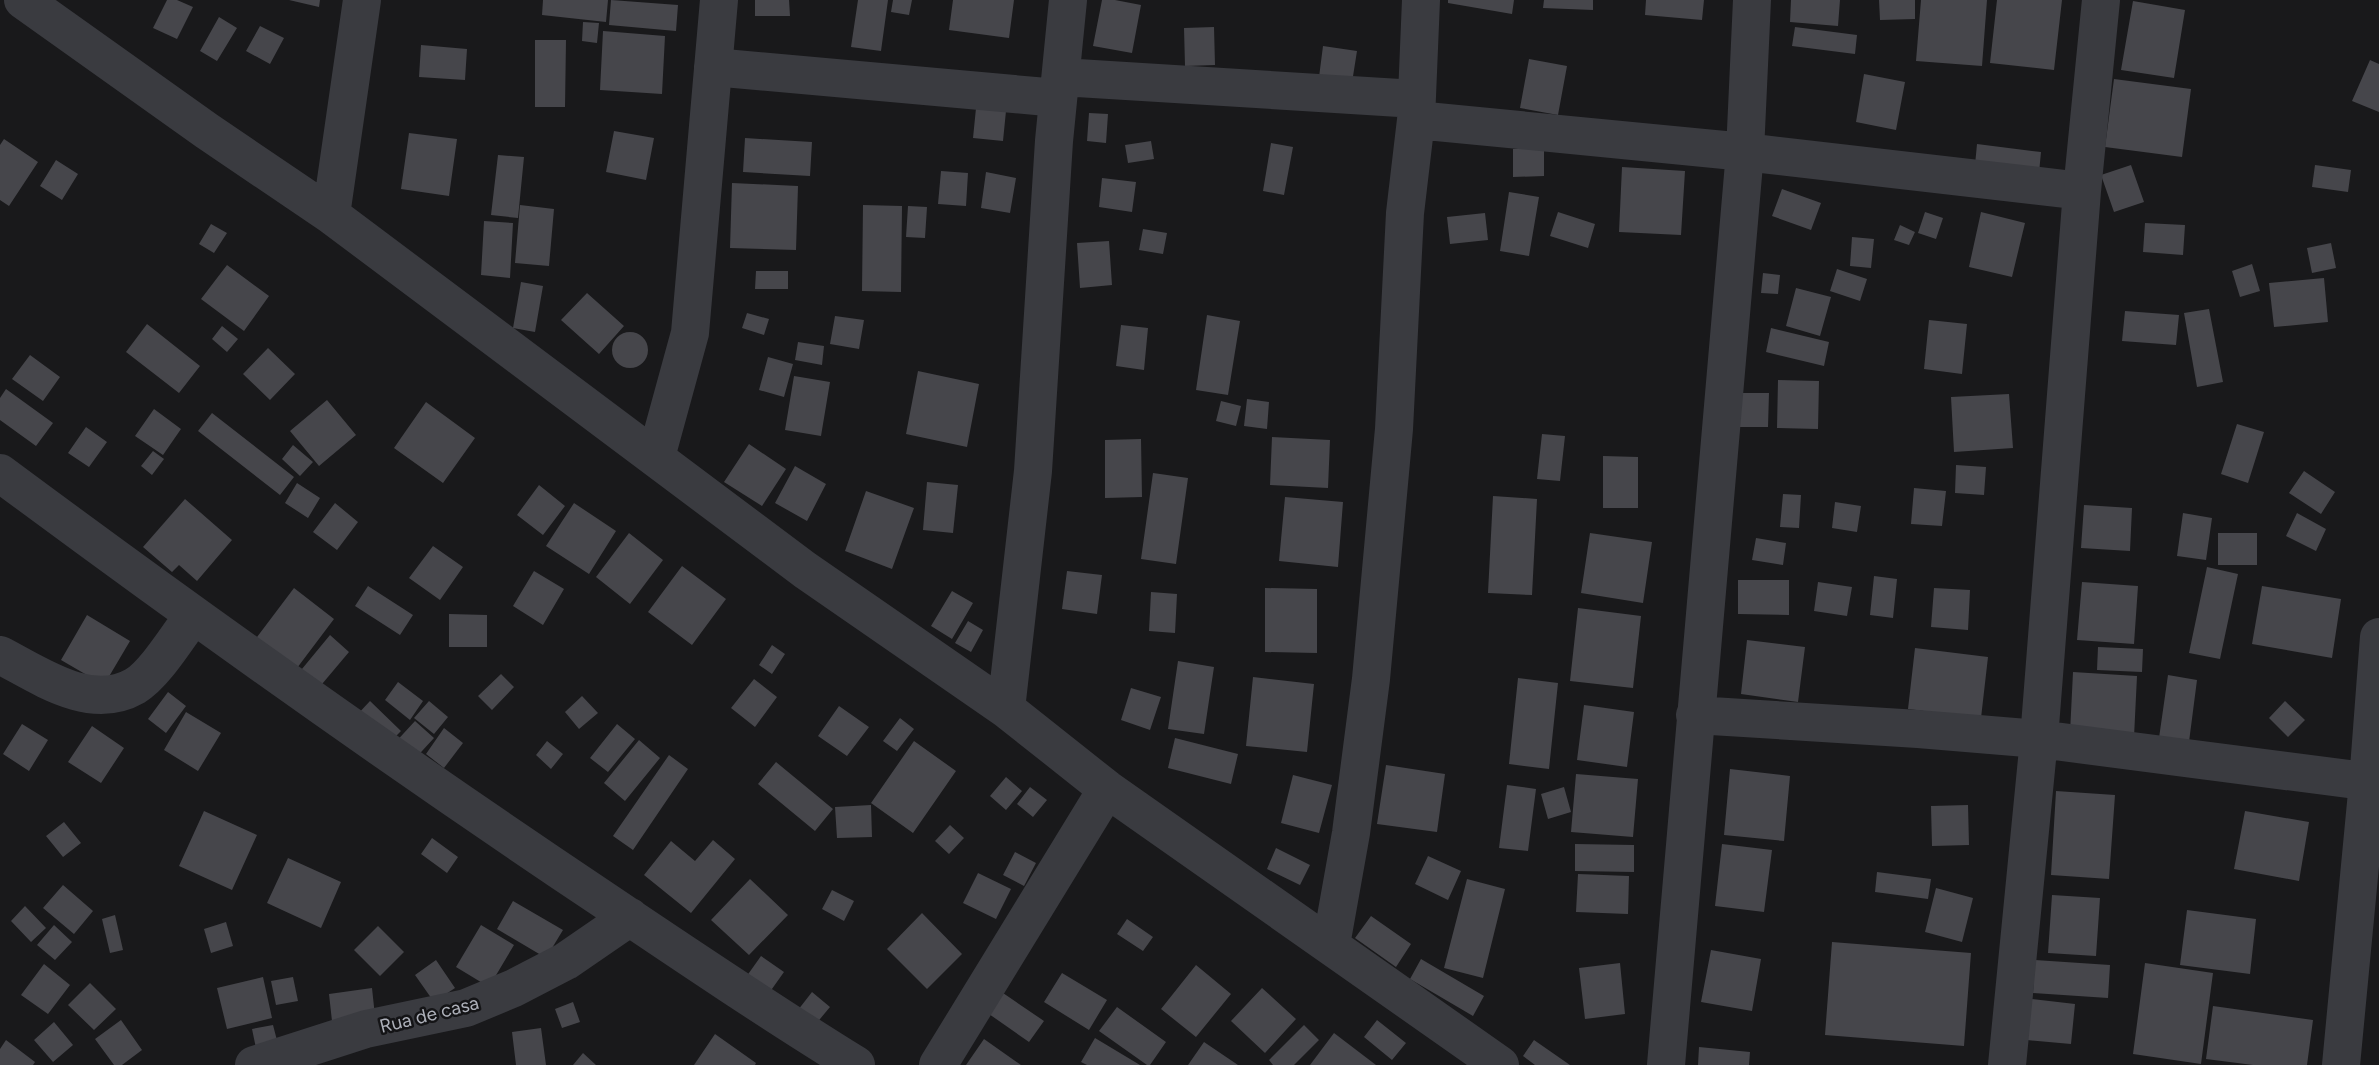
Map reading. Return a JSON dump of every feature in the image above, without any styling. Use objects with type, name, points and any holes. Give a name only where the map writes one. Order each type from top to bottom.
[{"type":"street","points":[[331,215],[362,0]]},
{"type":"street","points":[[656,457],[690,333],[719,0]]},
{"type":"street","points":[[1006,709],[1032,471],[1059,88],[1068,0]]},
{"type":"street","points":[[1331,945],[1351,833],[1371,679],[1394,429],[1405,213],[1416,110],[1421,0]]},
{"type":"street","points":[[1666,1065],[1745,152],[1752,0]]},
{"type":"street","points":[[2007,1065],[2039,739],[2082,191],[2101,0]]},
{"type":"street","points":[[26,1],[207,131],[331,215],[805,570],[1006,709],[1107,789],[1331,945],[1484,1061]]},
{"type":"street","points":[[713,67],[1416,110],[2082,191]]},
{"type":"street","points":[[0,473],[193,616],[483,819],[856,1065]]},
{"type":"street","points":[[0,655],[69,690],[107,695],[135,686],[156,666],[193,616]]},
{"type":"street","points":[[2341,1065],[2374,783],[2379,637]]},
{"type":"street","points":[[1695,715],[2039,739],[2374,783]]},
{"type":"street","points":[[937,1065],[1107,789]]},
{"type":"street","name":"Rua de casa","points":[[254,1065],[366,1029],[466,1008],[514,988],[566,961],[629,917]]},
{"type":"building","points":[[167,0],[177,0],[193,7],[177,39],[153,28]]},
{"type":"building","points":[[289,0],[320,0],[319,7]]},
{"type":"building","points":[[543,0],[608,0],[606,22],[542,15]]},
{"type":"building","points":[[611,0],[678,5],[676,31],[609,25]]},
{"type":"building","points":[[755,0],[789,0],[790,16],[755,16]]},
{"type":"building","points":[[858,0],[888,0],[881,51],[851,47]]},
{"type":"building","points":[[893,0],[912,0],[909,15],[891,12]]},
{"type":"building","points":[[953,0],[1014,0],[1009,38],[949,30]]},
{"type":"building","points":[[1102,0],[1141,5],[1132,53],[1093,46]]},
{"type":"building","points":[[1448,0],[1514,0],[1512,14],[1448,3]]},
{"type":"building","points":[[1544,0],[1593,0],[1593,10],[1543,8]]},
{"type":"building","points":[[1646,0],[1704,0],[1702,20],[1645,15]]},
{"type":"building","points":[[1791,0],[1840,0],[1838,26],[1790,22]]},
{"type":"building","points":[[1879,0],[1915,0],[1915,19],[1880,20]]},
{"type":"building","points":[[1921,0],[1987,0],[1982,66],[1916,61]]},
{"type":"building","points":[[1997,0],[2062,0],[2054,70],[1990,63]]},
{"type":"building","points":[[2133,1],[2185,10],[2174,78],[2121,70]]},
{"type":"building","points":[[219,17],[237,28],[217,61],[200,51]]},
{"type":"building","points":[[583,22],[599,23],[597,43],[582,41]]},
{"type":"building","points":[[260,26],[284,38],[270,64],[246,51]]},
{"type":"building","points":[[1214,27],[1215,65],[1185,66],[1184,28]]},
{"type":"building","points":[[1795,27],[1857,35],[1855,54],[1792,46]]},
{"type":"building","points":[[603,31],[665,36],[662,94],[600,90]]},
{"type":"building","points":[[535,40],[566,40],[565,107],[535,107]]},
{"type":"building","points":[[421,45],[467,49],[465,80],[419,77]]},
{"type":"building","points":[[1323,46],[1357,51],[1351,89],[1318,85]]},
{"type":"building","points":[[1529,59],[1567,66],[1558,115],[1520,108]]},
{"type":"building","points":[[2370,60],[2379,64],[2379,112],[2352,101]]},
{"type":"building","points":[[1864,74],[1905,82],[1896,130],[1856,122]]},
{"type":"building","points":[[2114,79],[2191,89],[2182,157],[2105,147]]},
{"type":"building","points":[[976,108],[1006,111],[1003,141],[973,138]]},
{"type":"building","points":[[1089,113],[1108,114],[1106,143],[1087,141]]},
{"type":"building","points":[[614,131],[654,138],[646,180],[606,172]]},
{"type":"building","points":[[409,133],[457,139],[449,196],[401,189]]},
{"type":"building","points":[[745,138],[812,142],[810,176],[743,172]]},
{"type":"building","points":[[4,139],[38,162],[9,206],[0,200],[0,145]]},
{"type":"building","points":[[1151,141],[1154,159],[1128,163],[1125,145]]},
{"type":"building","points":[[1271,143],[1293,147],[1284,195],[1263,191]]},
{"type":"building","points":[[1977,144],[2041,152],[2039,173],[1975,165]]},
{"type":"building","points":[[1544,148],[1544,176],[1513,177],[1513,149]]},
{"type":"building","points":[[498,155],[524,157],[518,218],[491,215]]},
{"type":"building","points":[[56,160],[78,174],[62,200],[40,186]]},
{"type":"building","points":[[2131,165],[2144,202],[2114,212],[2101,175]]},
{"type":"building","points":[[2315,165],[2351,170],[2348,192],[2312,187]]},
{"type":"building","points":[[1622,167],[1685,171],[1681,235],[1619,232]]},
{"type":"building","points":[[941,171],[968,173],[966,206],[938,204]]},
{"type":"building","points":[[986,172],[1016,178],[1010,213],[981,208]]},
{"type":"building","points":[[1102,178],[1136,182],[1132,212],[1099,207]]},
{"type":"building","points":[[732,183],[798,186],[796,250],[730,248]]},
{"type":"building","points":[[1782,189],[1821,203],[1811,230],[1772,216]]},
{"type":"building","points":[[1509,192],[1539,197],[1529,256],[1500,251]]},
{"type":"building","points":[[520,205],[554,209],[549,266],[515,263]]},
{"type":"building","points":[[863,205],[902,206],[901,292],[862,291]]},
{"type":"building","points":[[908,206],[927,207],[925,238],[906,237]]},
{"type":"building","points":[[1558,212],[1595,224],[1588,248],[1550,236]]},
{"type":"building","points":[[1925,212],[1943,218],[1936,239],[1918,233]]},
{"type":"building","points":[[1981,212],[2025,223],[2012,277],[1969,267]]},
{"type":"building","points":[[1485,213],[1488,240],[1450,244],[1447,217]]},
{"type":"building","points":[[484,221],[513,223],[510,278],[481,275]]},
{"type":"building","points":[[2145,223],[2185,225],[2183,255],[2143,252]]},
{"type":"building","points":[[211,224],[227,233],[214,253],[199,244]]},
{"type":"building","points":[[1900,225],[1915,232],[1909,245],[1894,240]]},
{"type":"building","points":[[1143,229],[1167,233],[1163,254],[1139,250]]},
{"type":"building","points":[[1852,237],[1874,239],[1871,268],[1850,266]]},
{"type":"building","points":[[1109,241],[1112,285],[1080,288],[1077,243]]},
{"type":"building","points":[[2331,243],[2336,268],[2312,273],[2307,248]]},
{"type":"building","points":[[2252,264],[2260,291],[2240,297],[2232,271]]},
{"type":"building","points":[[227,265],[269,296],[244,331],[201,299]]},
{"type":"building","points":[[1837,269],[1867,279],[1860,301],[1830,291]]},
{"type":"building","points":[[756,271],[788,271],[788,289],[755,289]]},
{"type":"building","points":[[1763,273],[1780,275],[1778,294],[1761,293]]},
{"type":"building","points":[[2324,278],[2328,322],[2274,327],[2269,283]]},
{"type":"building","points":[[521,282],[543,286],[535,332],[513,328]]},
{"type":"building","points":[[1796,288],[1831,297],[1820,336],[1786,326]]},
{"type":"building","points":[[587,293],[624,326],[599,354],[561,320]]},
{"type":"building","points":[[2209,309],[2223,382],[2197,387],[2184,313]]},
{"type":"building","points":[[2125,311],[2179,315],[2176,345],[2122,341]]},
{"type":"building","points":[[747,313],[769,319],[764,335],[742,328]]},
{"type":"building","points":[[1207,315],[1240,321],[1228,395],[1196,390]]},
{"type":"building","points":[[835,316],[864,320],[859,349],[830,344]]},
{"type":"building","points":[[1929,320],[1967,324],[1962,374],[1924,369]]},
{"type":"building","points":[[147,324],[200,366],[179,393],[126,352]]},
{"type":"building","points":[[1121,325],[1148,328],[1144,370],[1116,366]]},
{"type":"building","points":[[222,326],[238,339],[227,352],[212,339]]},
{"type":"building","points":[[1771,328],[1829,342],[1824,366],[1766,352]]},
{"type":"building","points":[[630,332],[643,337],[648,350],[643,363],[630,368],[617,363],[612,350],[617,337]]},
{"type":"building","points":[[798,342],[824,346],[822,365],[795,360]]},
{"type":"building","points":[[268,348],[295,374],[270,400],[243,374]]},
{"type":"building","points":[[30,355],[60,377],[43,401],[12,379]]},
{"type":"building","points":[[768,357],[793,364],[784,397],[759,390]]},
{"type":"building","points":[[918,371],[979,384],[967,447],[906,434]]},
{"type":"building","points":[[794,376],[830,382],[821,436],[785,430]]},
{"type":"building","points":[[1778,380],[1819,381],[1818,429],[1777,428]]},
{"type":"building","points":[[6,389],[53,423],[36,446],[0,420],[0,398]]},
{"type":"building","points":[[1738,393],[1769,393],[1768,427],[1738,427]]},
{"type":"building","points":[[2009,394],[2013,448],[1954,452],[1951,397]]},
{"type":"building","points":[[1247,399],[1269,402],[1267,429],[1244,426]]},
{"type":"building","points":[[327,400],[356,435],[319,466],[290,431]]},
{"type":"building","points":[[1221,401],[1241,406],[1236,426],[1216,421]]},
{"type":"building","points":[[426,402],[475,438],[443,483],[394,448]]},
{"type":"building","points":[[154,409],[181,429],[163,455],[135,436]]},
{"type":"building","points":[[212,413],[294,477],[280,495],[198,431]]},
{"type":"building","points":[[2237,424],[2264,432],[2248,483],[2221,474]]},
{"type":"building","points":[[86,427],[107,442],[89,467],[68,453]]},
{"type":"building","points":[[1542,434],[1565,436],[1560,481],[1537,479]]},
{"type":"building","points":[[1272,437],[1330,440],[1328,488],[1270,485]]},
{"type":"building","points":[[1141,439],[1142,497],[1105,498],[1105,440]]},
{"type":"building","points":[[749,444],[786,469],[762,506],[724,482]]},
{"type":"building","points":[[293,445],[313,462],[300,476],[282,459]]},
{"type":"building","points":[[153,451],[164,459],[152,475],[141,466]]},
{"type":"building","points":[[1603,456],[1638,457],[1638,508],[1603,508]]},
{"type":"building","points":[[1956,465],[1986,467],[1984,495],[1955,493]]},
{"type":"building","points":[[795,466],[826,484],[807,521],[775,503]]},
{"type":"building","points":[[2304,471],[2335,492],[2321,514],[2289,493]]},
{"type":"building","points":[[1153,473],[1188,478],[1176,564],[1141,559]]},
{"type":"building","points":[[927,482],[958,485],[953,533],[923,530]]},
{"type":"building","points":[[297,483],[320,498],[308,518],[285,503]]},
{"type":"building","points":[[539,485],[565,506],[543,535],[517,515]]},
{"type":"building","points":[[1914,488],[1946,491],[1942,526],[1911,524]]},
{"type":"building","points":[[866,491],[914,508],[892,569],[845,551]]},
{"type":"building","points":[[1783,494],[1801,495],[1799,528],[1780,527]]},
{"type":"building","points":[[1493,496],[1537,499],[1532,595],[1488,593]]},
{"type":"building","points":[[1285,497],[1343,502],[1338,567],[1279,561]]},
{"type":"building","points":[[185,499],[232,540],[197,581],[179,565],[172,572],[143,547]]},
{"type":"building","points":[[1835,502],[1861,506],[1857,532],[1832,528]]},
{"type":"building","points":[[335,503],[358,522],[337,550],[313,532]]},
{"type":"building","points":[[574,503],[616,531],[589,574],[546,546]]},
{"type":"building","points":[[2084,505],[2132,508],[2130,551],[2081,548]]},
{"type":"building","points":[[2183,513],[2212,518],[2206,560],[2177,556]]},
{"type":"building","points":[[2297,513],[2326,529],[2316,551],[2286,536]]},
{"type":"building","points":[[629,533],[663,560],[630,604],[596,577]]},
{"type":"building","points":[[1590,533],[1652,542],[1643,603],[1581,593]]},
{"type":"building","points":[[2218,533],[2257,533],[2257,565],[2218,565]]},
{"type":"building","points":[[1756,538],[1786,543],[1783,565],[1752,560]]},
{"type":"building","points":[[433,546],[463,567],[440,600],[409,578]]},
{"type":"building","points":[[682,566],[726,599],[692,645],[648,612]]},
{"type":"building","points":[[2207,567],[2238,574],[2220,659],[2189,653]]},
{"type":"building","points":[[534,571],[564,589],[543,625],[513,606]]},
{"type":"building","points":[[1067,571],[1102,575],[1097,614],[1062,609]]},
{"type":"building","points":[[1874,576],[1897,579],[1893,618],[1870,615]]},
{"type":"building","points":[[1738,580],[1789,580],[1789,615],[1738,614]]},
{"type":"building","points":[[1818,582],[1852,587],[1847,616],[1814,611]]},
{"type":"building","points":[[2082,582],[2138,586],[2134,644],[2077,640]]},
{"type":"building","points":[[368,586],[413,615],[400,635],[355,606]]},
{"type":"building","points":[[2262,586],[2341,599],[2332,658],[2252,644]]},
{"type":"building","points":[[294,588],[334,619],[294,672],[254,641]]},
{"type":"building","points":[[1265,588],[1317,589],[1317,653],[1265,652]]},
{"type":"building","points":[[1934,588],[1970,590],[1968,630],[1931,627]]},
{"type":"building","points":[[952,591],[973,603],[952,639],[931,626]]},
{"type":"building","points":[[1151,592],[1177,594],[1175,633],[1149,631]]},
{"type":"building","points":[[1578,608],[1641,616],[1633,688],[1570,681]]},
{"type":"building","points":[[449,614],[487,615],[487,647],[449,647]]},
{"type":"building","points":[[87,615],[130,641],[104,685],[61,660]]},
{"type":"building","points":[[968,621],[983,630],[971,652],[955,643]]},
{"type":"building","points":[[330,635],[349,652],[317,690],[297,675]]},
{"type":"building","points":[[1747,640],[1805,647],[1798,702],[1741,694]]},
{"type":"building","points":[[772,645],[785,654],[772,674],[759,665]]},
{"type":"building","points":[[2098,647],[2143,649],[2142,672],[2097,670]]},
{"type":"building","points":[[1915,648],[1988,657],[1981,718],[1908,709]]},
{"type":"building","points":[[1178,661],[1214,667],[1204,734],[1168,729]]},
{"type":"building","points":[[2073,672],[2137,676],[2134,737],[2070,733]]},
{"type":"building","points":[[501,674],[514,687],[492,710],[478,696]]},
{"type":"building","points":[[2168,675],[2197,680],[2189,742],[2159,738]]},
{"type":"building","points":[[1253,677],[1314,684],[1307,752],[1246,746]]},
{"type":"building","points":[[1518,678],[1558,683],[1549,769],[1509,764]]},
{"type":"building","points":[[754,679],[777,697],[755,727],[731,708]]},
{"type":"building","points":[[398,682],[423,701],[410,720],[385,700]]},
{"type":"building","points":[[1131,688],[1161,697],[1150,730],[1121,720]]},
{"type":"building","points":[[168,692],[186,706],[166,733],[148,719]]},
{"type":"building","points":[[582,696],[598,713],[579,729],[565,712]]},
{"type":"building","points":[[370,701],[401,731],[387,745],[356,716]]},
{"type":"building","points":[[429,701],[448,717],[434,734],[414,718]]},
{"type":"building","points":[[2285,701],[2305,720],[2288,737],[2269,718]]},
{"type":"building","points":[[1584,705],[1634,712],[1627,767],[1577,760]]},
{"type":"building","points":[[839,706],[869,727],[847,756],[818,736]]},
{"type":"building","points":[[186,712],[221,733],[198,771],[164,750]]},
{"type":"building","points":[[900,718],[914,729],[897,751],[883,741]]},
{"type":"building","points":[[415,721],[434,738],[411,763],[392,746]]},
{"type":"building","points":[[22,724],[48,740],[29,771],[3,754]]},
{"type":"building","points":[[617,724],[635,739],[608,772],[590,758]]},
{"type":"building","points":[[92,726],[124,748],[101,783],[68,762]]},
{"type":"building","points":[[444,728],[463,743],[444,768],[426,754]]},
{"type":"building","points":[[1175,738],[1238,754],[1231,784],[1168,768]]},
{"type":"building","points":[[639,740],[660,758],[625,801],[604,783]]},
{"type":"building","points":[[547,741],[563,754],[551,769],[536,755]]},
{"type":"building","points":[[914,741],[956,771],[913,833],[871,803]]},
{"type":"building","points":[[669,755],[688,769],[633,850],[613,836]]},
{"type":"building","points":[[776,762],[833,809],[815,831],[758,784]]},
{"type":"building","points":[[1386,765],[1445,774],[1437,832],[1377,824]]},
{"type":"building","points":[[1730,769],[1790,776],[1784,841],[1724,835]]},
{"type":"building","points":[[1576,774],[1638,779],[1633,837],[1571,832]]},
{"type":"building","points":[[1293,775],[1332,785],[1319,833],[1281,823]]},
{"type":"building","points":[[1006,777],[1022,791],[1006,810],[990,796]]},
{"type":"building","points":[[1507,785],[1536,789],[1528,851],[1499,848]]},
{"type":"building","points":[[1030,787],[1047,800],[1033,817],[1017,804]]},
{"type":"building","points":[[1564,787],[1571,812],[1548,819],[1541,794]]},
{"type":"building","points":[[2056,791],[2115,795],[2109,879],[2051,875]]},
{"type":"building","points":[[871,805],[872,837],[837,838],[835,807]]},
{"type":"building","points":[[1968,805],[1969,845],[1932,846],[1931,806]]},
{"type":"building","points":[[204,811],[257,835],[232,890],[179,866]]},
{"type":"building","points":[[2245,811],[2309,822],[2299,881],[2234,869]]},
{"type":"building","points":[[64,822],[81,843],[63,857],[46,836]]},
{"type":"building","points":[[950,825],[964,838],[949,854],[935,841]]},
{"type":"building","points":[[432,838],[458,857],[447,873],[421,854]]},
{"type":"building","points":[[713,840],[735,859],[691,913],[644,875],[671,841],[695,861]]},
{"type":"building","points":[[1575,844],[1634,845],[1634,872],[1575,871]]},
{"type":"building","points":[[1722,844],[1772,850],[1764,912],[1715,906]]},
{"type":"building","points":[[1276,848],[1310,865],[1300,885],[1267,869]]},
{"type":"building","points":[[1015,852],[1036,863],[1024,886],[1003,875]]},
{"type":"building","points":[[1428,856],[1461,871],[1448,900],[1415,884]]},
{"type":"building","points":[[288,858],[341,882],[321,928],[267,903]]},
{"type":"building","points":[[1877,872],[1931,879],[1928,899],[1875,892]]},
{"type":"building","points":[[978,873],[1011,889],[996,919],[963,903]]},
{"type":"building","points":[[1578,874],[1629,876],[1628,914],[1576,912]]},
{"type":"building","points":[[750,879],[788,915],[749,955],[711,920]]},
{"type":"building","points":[[1467,879],[1505,889],[1483,978],[1444,968]]},
{"type":"building","points":[[63,885],[93,911],[74,934],[43,908]]},
{"type":"building","points":[[1936,888],[1973,898],[1962,942],[1925,932]]},
{"type":"building","points":[[832,890],[854,901],[844,921],[822,909]]},
{"type":"building","points":[[2052,895],[2100,898],[2096,956],[2048,953]]},
{"type":"building","points":[[513,901],[563,930],[546,958],[497,929]]},
{"type":"building","points":[[25,906],[46,928],[31,942],[11,921]]},
{"type":"building","points":[[2187,910],[2256,919],[2250,974],[2180,965]]},
{"type":"building","points":[[922,913],[962,954],[927,989],[887,949]]},
{"type":"building","points":[[115,915],[123,950],[110,953],[102,919]]},
{"type":"building","points":[[1371,916],[1411,944],[1396,967],[1355,938]]},
{"type":"building","points":[[1127,919],[1153,937],[1143,951],[1117,934]]},
{"type":"building","points":[[226,922],[233,946],[211,953],[204,929]]},
{"type":"building","points":[[54,925],[72,942],[55,960],[37,945]]},
{"type":"building","points":[[481,925],[514,945],[489,987],[456,967]]},
{"type":"building","points":[[378,926],[404,952],[380,976],[354,950]]},
{"type":"building","points":[[1832,942],[1971,953],[1964,1046],[1825,1035]]},
{"type":"building","points":[[1711,950],[1761,959],[1752,1011],[1701,1002]]},
{"type":"building","points":[[761,956],[784,972],[762,1003],[739,987]]},
{"type":"building","points":[[1421,959],[1484,996],[1473,1016],[1410,979]]},
{"type":"building","points":[[436,960],[455,988],[434,1002],[415,975]]},
{"type":"building","points":[[2035,960],[2110,965],[2108,998],[2033,993]]},
{"type":"building","points":[[1620,963],[1625,1014],[1585,1019],[1579,968]]},
{"type":"building","points":[[2145,963],[2213,973],[2201,1064],[2133,1054]]},
{"type":"building","points":[[44,964],[70,985],[48,1014],[21,995]]},
{"type":"building","points":[[1196,965],[1231,994],[1196,1037],[1161,1009]]},
{"type":"building","points":[[1062,973],[1107,1000],[1089,1030],[1044,1002]]},
{"type":"building","points":[[263,977],[272,1018],[227,1029],[217,988]]},
{"type":"building","points":[[293,977],[298,1001],[276,1005],[271,981]]},
{"type":"building","points":[[90,983],[116,1009],[94,1030],[68,1005]]},
{"type":"building","points":[[372,988],[375,1016],[332,1021],[329,994]]},
{"type":"building","points":[[1262,988],[1296,1019],[1265,1053],[1231,1021]]},
{"type":"building","points":[[812,992],[830,1007],[815,1025],[798,1010]]},
{"type":"building","points":[[1003,993],[1044,1021],[1029,1042],[989,1014]]},
{"type":"building","points":[[2031,999],[2075,1004],[2071,1044],[2027,1040]]},
{"type":"building","points":[[573,1002],[580,1022],[562,1028],[555,1009]]},
{"type":"building","points":[[2213,1006],[2313,1020],[2307,1065],[2253,1065],[2206,1059]]},
{"type":"building","points":[[1117,1007],[1166,1042],[1150,1065],[1099,1031]]},
{"type":"building","points":[[121,1020],[142,1050],[122,1065],[114,1065],[95,1039]]},
{"type":"building","points":[[1377,1020],[1406,1043],[1392,1060],[1364,1037]]},
{"type":"building","points":[[54,1022],[73,1045],[53,1062],[34,1040]]},
{"type":"building","points":[[273,1025],[279,1048],[257,1053],[252,1029]]},
{"type":"building","points":[[1304,1025],[1319,1040],[1294,1065],[1273,1065],[1269,1060]]},
{"type":"building","points":[[541,1028],[546,1065],[516,1065],[512,1032]]},
{"type":"building","points":[[1334,1033],[1376,1065],[1310,1065]]},
{"type":"building","points":[[715,1034],[756,1063],[755,1065],[694,1065]]},
{"type":"building","points":[[1095,1038],[1140,1065],[1087,1065],[1081,1062]]},
{"type":"building","points":[[984,1039],[1021,1065],[966,1065]]},
{"type":"building","points":[[6,1040],[35,1062],[33,1065],[0,1065],[0,1049]]},
{"type":"building","points":[[1534,1040],[1570,1065],[1535,1065],[1523,1056]]},
{"type":"building","points":[[1204,1042],[1238,1065],[1188,1065]]},
{"type":"building","points":[[1699,1047],[1750,1052],[1749,1065],[1698,1065]]},
{"type":"building","points":[[583,1053],[596,1065],[573,1065]]}]
